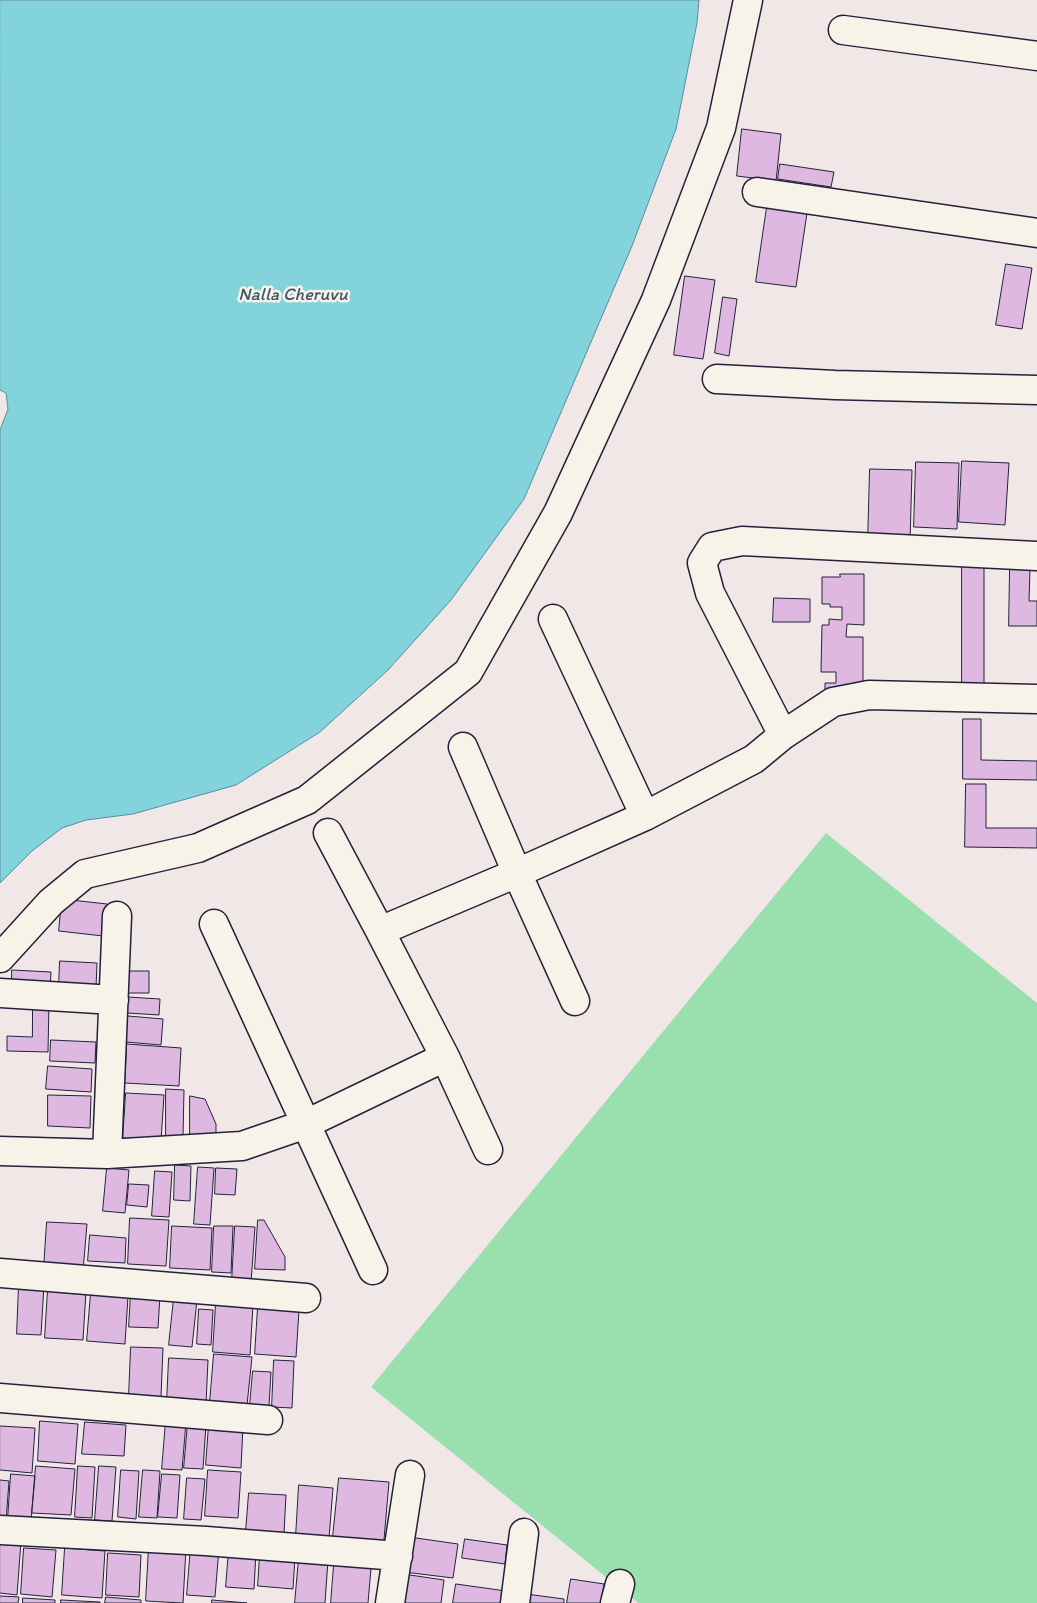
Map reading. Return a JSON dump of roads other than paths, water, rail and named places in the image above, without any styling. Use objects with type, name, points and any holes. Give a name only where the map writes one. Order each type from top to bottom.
[{"type":"street","points":[[0,958],[51,902],[85,874],[198,848],[307,800],[468,672],[558,513],[656,300],[721,128],[748,0]]},
{"type":"street","points":[[843,30],[1037,56]]},
{"type":"street","points":[[758,192],[1037,233]]},
{"type":"street","points":[[717,379],[835,385],[1037,390]]},
{"type":"street","points":[[783,735],[710,593],[702,562],[712,547],[742,541],[1037,556]]},
{"type":"street","points":[[553,619],[645,816]]},
{"type":"street","points":[[380,931],[517,874],[645,816],[754,759],[783,735],[833,702],[870,695],[1037,698]]},
{"type":"street","points":[[463,747],[517,874],[575,1000]]},
{"type":"street","points":[[328,833],[445,1057],[488,1150]]},
{"type":"street","points":[[107,1154],[117,916]]},
{"type":"street","points":[[214,924],[373,1270]]},
{"type":"street","points":[[0,993],[114,1000]]},
{"type":"street","points":[[0,1151],[107,1154],[242,1146],[306,1124],[445,1057]]},
{"type":"street","points":[[0,1273],[306,1298]]},
{"type":"street","points":[[0,1398],[268,1420]]},
{"type":"street","points":[[390,1603],[410,1474]]},
{"type":"street","points":[[0,1530],[206,1541],[398,1556]]},
{"type":"street","points":[[515,1603],[524,1533]]},
{"type":"water","name":"Nalla Cheruvu","points":[[0,0],[699,0],[697,23],[676,129],[632,246],[524,499],[451,600],[388,670],[320,732],[236,785],[133,814],[86,820],[62,828],[32,851],[0,883],[0,430],[8,409],[6,393],[0,390]]}]
